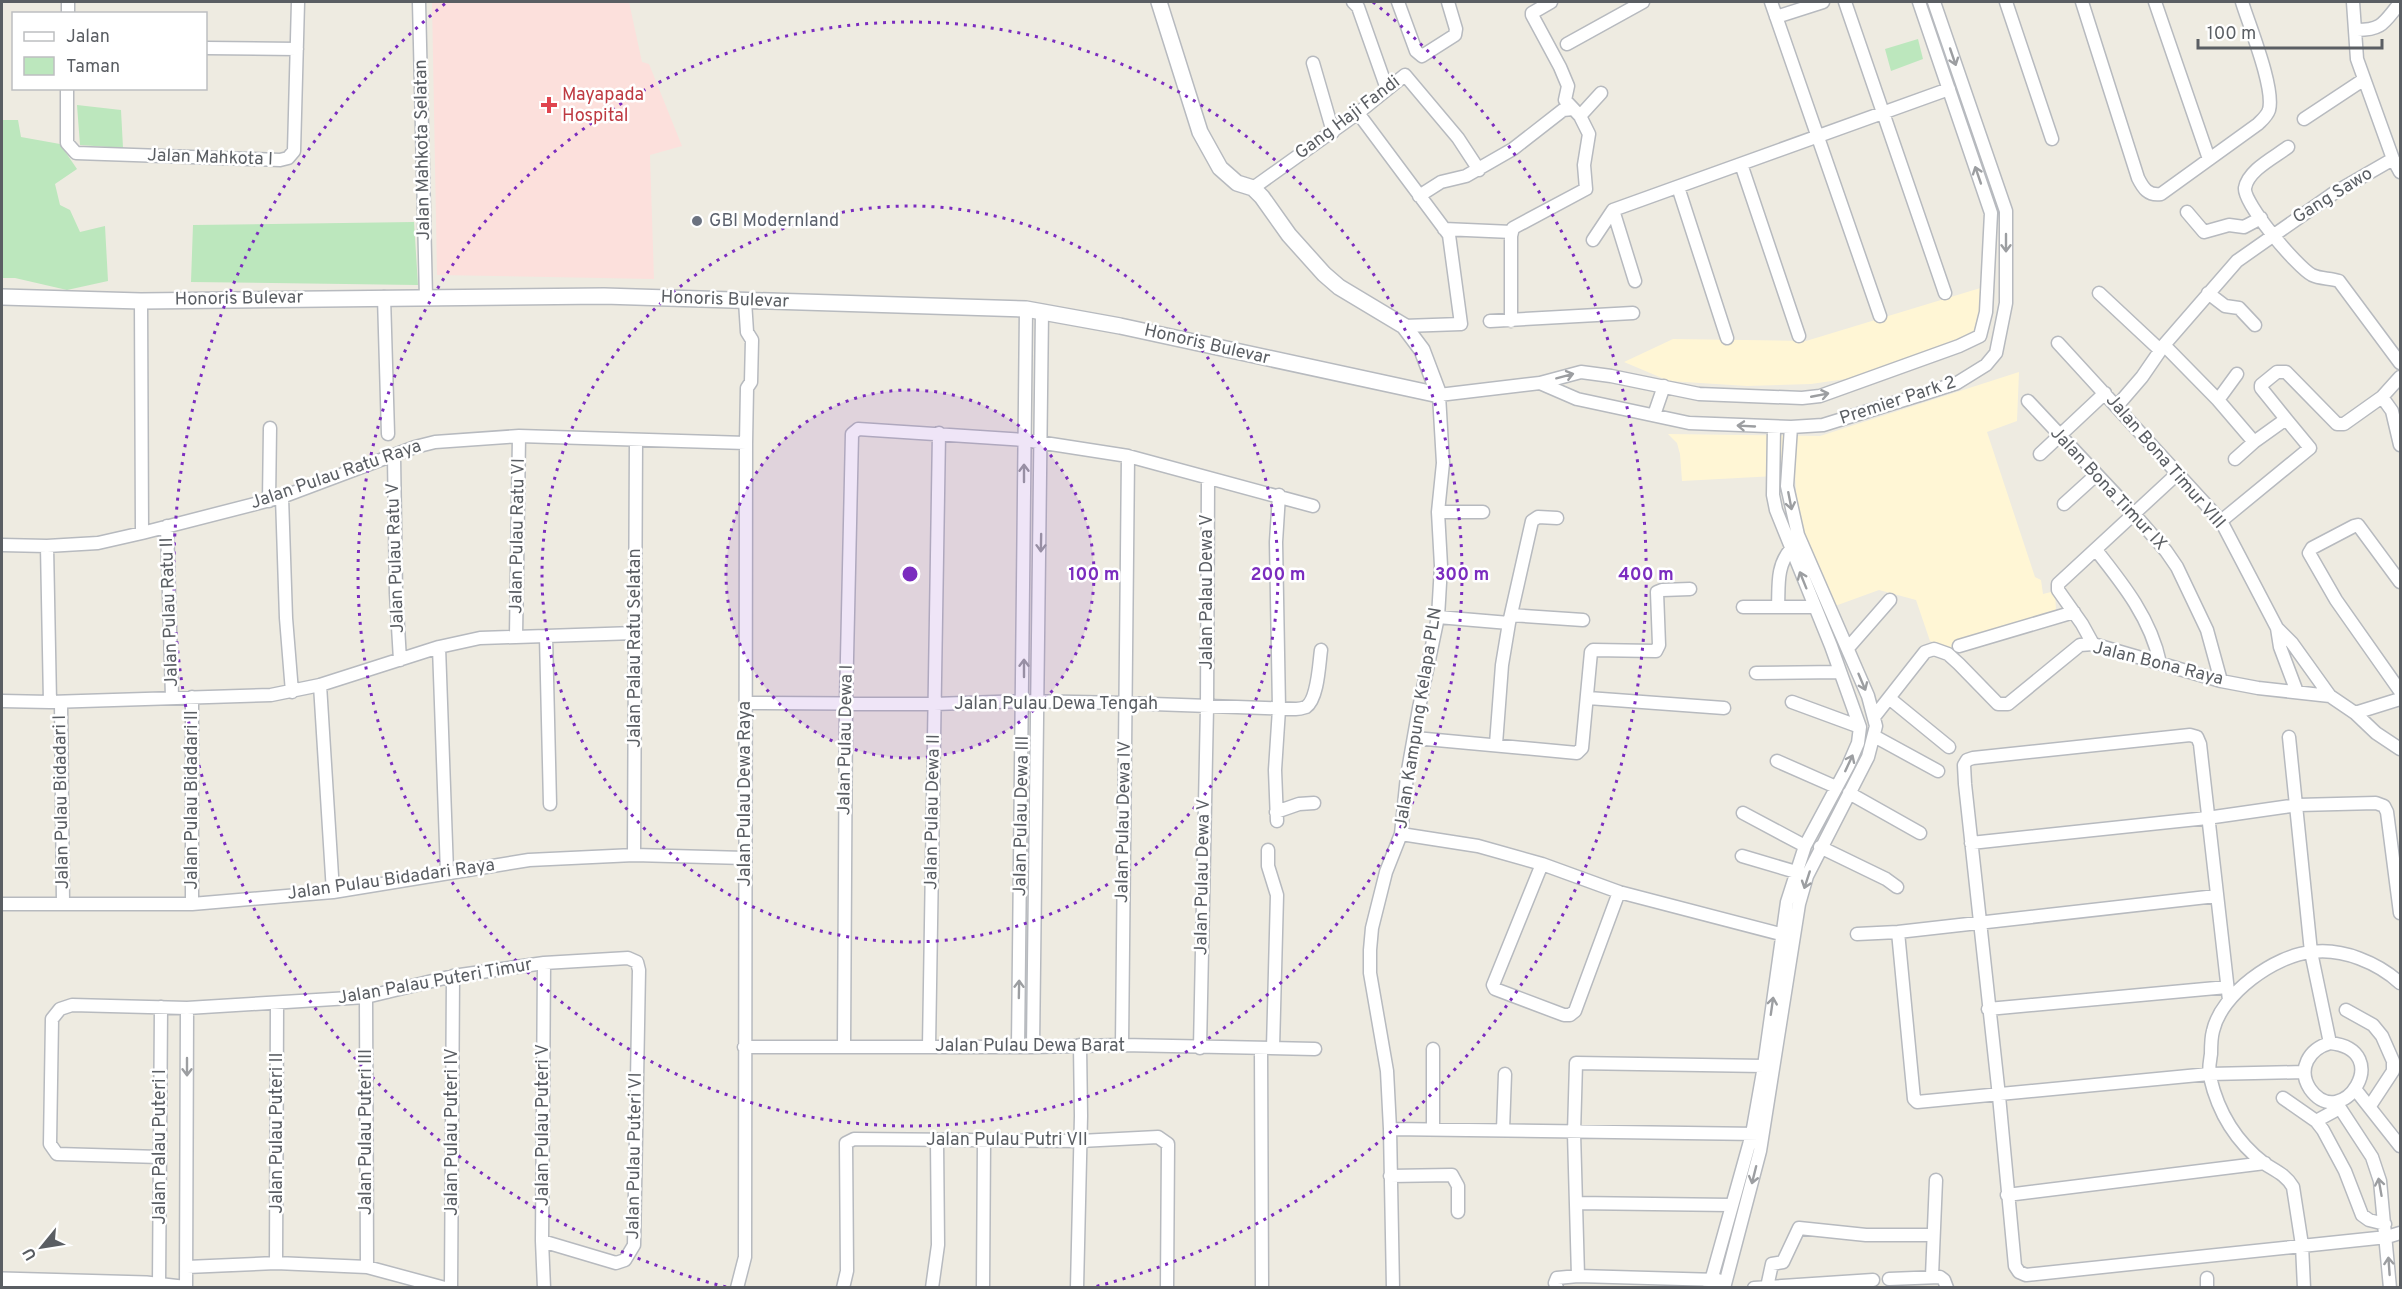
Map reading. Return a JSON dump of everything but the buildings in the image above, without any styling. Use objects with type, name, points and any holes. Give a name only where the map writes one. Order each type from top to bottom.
[{"type":"street","name":"Jalan Mahkota I","points":[[67,90],[67,142],[76,153],[280,160],[288,158],[294,151],[298,2]]},
{"type":"street","name":"Jalan Mahkota Selatan","points":[[419,2],[426,298]]},
{"type":"street","name":"Jalan Kampung Kelapa PLN","points":[[1159,2],[1200,132],[1220,168],[1237,183],[1253,188],[1289,235],[1324,274],[1339,287],[1404,326],[1422,350],[1439,395],[1443,463],[1438,513],[1441,566],[1438,617],[1407,776],[1401,834],[1386,872],[1372,928],[1370,950],[1370,973],[1387,1071],[1393,1287]]},
{"type":"street","points":[[1353,2],[1358,7],[1387,89]]},
{"type":"street","points":[[1398,2],[1416,51],[1425,56],[1455,35],[1456,28],[1449,2]]},
{"type":"street","points":[[1511,321],[1512,232],[1515,226],[1585,191],[1584,165],[1589,134],[1577,113],[1565,100],[1568,86],[1560,66],[1532,15],[1551,2]]},
{"type":"street","points":[[1567,44],[1643,2]]},
{"type":"street","points":[[1771,2],[1880,316]]},
{"type":"street","points":[[1776,17],[1823,2]]},
{"type":"street","points":[[1845,2],[1945,293]]},
{"type":"street","points":[[1920,2],[1991,213],[1986,312],[1980,336],[1996,352]]},
{"type":"street","points":[[1934,2],[2006,211],[2006,303],[1996,352]]},
{"type":"street","points":[[2006,2],[2052,139]]},
{"type":"street","points":[[2082,2],[2141,185],[2153,195],[2160,194],[2258,124],[2268,112],[2270,102],[2267,84],[2242,2]]},
{"type":"street","points":[[2155,2],[2209,159]]},
{"type":"street","points":[[2353,2],[2357,59],[2393,159],[2400,172]]},
{"type":"street","points":[[2356,30],[2374,30],[2381,26],[2400,3]]},
{"type":"street","points":[[207,48],[297,49]]},
{"type":"street","points":[[1313,63],[1333,132]]},
{"type":"street","name":"Gang Haji Fandi","points":[[1253,188],[1333,132],[1402,75],[1407,75],[1458,138],[1479,170]]},
{"type":"street","points":[[2304,119],[2363,80]]},
{"type":"street","points":[[1593,240],[1613,210],[1949,89]]},
{"type":"street","points":[[1577,113],[1602,93]]},
{"type":"street","points":[[1419,196],[1441,182],[1466,176],[1479,170],[1513,149],[1563,110],[1577,113]]},
{"type":"street","points":[[1358,113],[1452,243],[1461,324],[1404,326]]},
{"type":"street","points":[[2288,147],[2253,173],[2246,185],[2246,195],[2273,234],[2307,271],[2312,275],[2339,281],[2400,363]]},
{"type":"street","name":"Gang Sawo","points":[[2118,406],[2162,347],[2237,261],[2334,193],[2393,159]]},
{"type":"street","points":[[1741,164],[1799,336]]},
{"type":"street","points":[[1678,187],[1727,338]]},
{"type":"street","points":[[1613,210],[1635,281]]},
{"type":"street","points":[[2187,212],[2204,232],[2229,225],[2244,227],[2261,218]]},
{"type":"street","points":[[1444,229],[1512,232]]},
{"type":"street","points":[[2099,293],[2162,347],[2217,400],[2254,442]]},
{"type":"street","points":[[2208,293],[2225,306],[2239,308],[2255,325]]},
{"type":"street","name":"Honoris Bulevar","points":[[2,297],[141,301],[604,296],[1026,309],[1120,326],[1439,395]]},
{"type":"street","points":[[384,297],[388,434]]},
{"type":"street","points":[[141,301],[142,533]]},
{"type":"street","name":"Jalan Pulau Dewa Raya","points":[[737,1287],[745,1257],[746,443],[747,388],[751,382],[752,340],[747,332],[746,301]]},
{"type":"street","name":"Jalan Pulau Dewa III","points":[[1018,1047],[1024,701],[1026,309]]},
{"type":"street","name":"Jalan Pulau Dewa III","points":[[1033,1047],[1042,311]]},
{"type":"street","points":[[1490,321],[1633,313]]},
{"type":"street","name":"Premier Park 2","points":[[1439,395],[1540,383],[1581,372],[1699,393],[1802,398],[1820,396],[1959,346],[1980,336]]},
{"type":"street","name":"Jalan Bona Timur VIII","points":[[2058,343],[2221,521],[2277,628],[2280,647],[2297,692]]},
{"type":"street","name":"Premier Park 2","points":[[1540,383],[1576,399],[1689,423],[1774,427],[1823,425],[1957,383],[1986,365],[1996,352]]},
{"type":"street","points":[[2221,521],[2310,448],[2261,388],[2261,385],[2280,371],[2286,372],[2337,424],[2344,424],[2382,397],[2400,377]]},
{"type":"street","points":[[2217,400],[2237,374]]},
{"type":"street","points":[[1654,415],[1664,386]]},
{"type":"street","points":[[2040,454],[2105,393]]},
{"type":"street","points":[[2382,397],[2392,411],[2400,445]]},
{"type":"street","name":"Jalan Bona Timur IX","points":[[2028,401],[2134,514],[2177,567],[2206,630],[2221,681]]},
{"type":"street","points":[[2235,459],[2286,419]]},
{"type":"street","points":[[1557,1287],[1555,1283],[1557,1278],[1578,1276],[1725,1285],[1757,1134],[1788,936],[1787,902],[1805,846],[1858,743],[1860,727],[1832,646],[1791,549],[1773,495],[1774,427]]},
{"type":"street","points":[[1710,1283],[1731,1205],[1757,1134],[1764,1066],[1788,936],[1807,876],[1868,757],[1876,726],[1868,696],[1798,535],[1787,486],[1791,427]]},
{"type":"street","points":[[269,501],[270,428]]},
{"type":"street","name":"Jalan Pulau Dewa I","points":[[844,1046],[846,703],[852,434],[858,429],[939,433]]},
{"type":"street","points":[[939,433],[1025,440],[1128,456],[1313,506]]},
{"type":"street","name":"Jalan Pulau Dewa II","points":[[929,1047],[939,433]]},
{"type":"street","name":"Jalan Pulau Ratu Raya","points":[[2,545],[47,546],[98,543],[142,533],[282,497],[415,447],[435,442],[519,436],[746,443]]},
{"type":"street","name":"Jalan Pulau Ratu VI","points":[[516,636],[519,436]]},
{"type":"street","name":"Jalan Palau Ratu Selatan","points":[[634,855],[636,440]]},
{"type":"street","name":"Jalan Pulau Ratu V","points":[[394,456],[396,593],[400,660]]},
{"type":"street","name":"Jalan Pulau Dewa IV","points":[[1122,1045],[1128,456]]},
{"type":"street","points":[[2093,644],[2058,590],[2058,584],[2178,473]]},
{"type":"street","points":[[2064,504],[2096,475]]},
{"type":"street","name":"Jalan Palau Dewa V","points":[[1207,707],[1208,478]]},
{"type":"street","points":[[1279,495],[1276,542],[1278,709],[1275,770],[1276,816],[1299,804],[1314,803]]},
{"type":"street","points":[[282,497],[286,618],[292,692]]},
{"type":"street","points":[[1438,513],[1483,512]]},
{"type":"street","points":[[1496,744],[1502,665],[1532,520],[1538,517],[1557,518]]},
{"type":"street","points":[[2400,578],[2358,525],[2308,553],[2336,600],[2400,690]]},
{"type":"street","name":"Jalan Pulau Ratu II","points":[[167,526],[172,698]]},
{"type":"street","name":"Jalan Pulau Bidadari I","points":[[47,546],[63,903]]},
{"type":"street","points":[[1778,607],[1779,570],[1783,558],[1791,549]]},
{"type":"street","points":[[2096,550],[2132,597],[2156,646],[2160,663]]},
{"type":"street","points":[[1415,738],[1577,753],[1582,748],[1590,654],[1593,650],[1656,651],[1659,645],[1657,592],[1690,589]]},
{"type":"street","points":[[1832,646],[1846,644],[1890,600]]},
{"type":"street","points":[[1743,607],[1814,607]]},
{"type":"street","points":[[1959,646],[2074,612]]},
{"type":"street","points":[[1438,617],[1583,620]]},
{"type":"street","points":[[2277,628],[2292,644],[2330,696]]},
{"type":"street","points":[[2,701],[55,702],[270,695],[320,685],[439,647],[480,638],[635,633]]},
{"type":"street","points":[[546,636],[550,804]]},
{"type":"street","name":"Jalan Bona Raya","points":[[1874,717],[1925,652],[1934,649],[1948,654],[1998,704],[2002,705],[2007,704],[2080,645],[2093,644],[2221,681],[2330,696],[2400,749]]},
{"type":"street","points":[[439,647],[447,872]]},
{"type":"street","name":"Jalan Pulau Dewa Tengah","points":[[746,702],[934,705],[1024,701],[1296,710],[1306,706],[1315,692],[1321,650]]},
{"type":"street","points":[[1756,674],[1840,672]]},
{"type":"street","points":[[320,685],[333,892]]},
{"type":"street","name":"Jalan Pulau Bidadari II","points":[[192,697],[192,904]]},
{"type":"street","points":[[1588,698],[1724,708]]},
{"type":"street","points":[[1889,698],[1949,747]]},
{"type":"street","points":[[2355,713],[2400,699]]},
{"type":"street","points":[[1792,702],[1860,727]]},
{"type":"street","name":"Jalan Pulau Dewa V","points":[[1200,1048],[1207,707]]},
{"type":"street","points":[[2229,1000],[2200,744],[2197,737],[2190,735],[1967,760],[1964,765],[1971,843],[1999,1096],[2007,1195],[2015,1266],[2019,1272],[2026,1275],[2387,1237],[2400,1233]]},
{"type":"street","points":[[1874,736],[1938,771]]},
{"type":"street","points":[[2289,737],[2312,951],[2330,1043]]},
{"type":"street","points":[[1777,761],[1836,787]]},
{"type":"street","points":[[1849,793],[1920,833]]},
{"type":"street","points":[[1971,843],[2207,818],[2298,805],[2376,803],[2384,806],[2387,812],[2399,887],[2400,913]]},
{"type":"street","points":[[1824,811],[1835,819]]},
{"type":"street","points":[[1743,813],[1805,846]]},
{"type":"street","points":[[1401,834],[1478,846],[1542,864],[1619,892],[1788,936]]},
{"type":"street","points":[[1820,847],[1886,879],[1897,887]]},
{"type":"street","points":[[1262,1287],[1267,1048],[1277,895],[1268,866],[1268,850]]},
{"type":"street","name":"Jalan Pulau Bidadari Raya","points":[[2,904],[192,904],[333,892],[447,872],[529,861],[634,855],[745,858]]},
{"type":"street","points":[[1742,856],[1796,872]]},
{"type":"street","points":[[1542,864],[1493,985],[1495,989],[1564,1015],[1570,1015],[1575,1011],[1619,892]]},
{"type":"street","points":[[1857,934],[1898,932],[2216,896]]},
{"type":"street","points":[[1898,932],[1915,1101],[1999,1096],[2209,1074],[2304,1072]]},
{"type":"street","points":[[2304,1287],[2302,1245],[2293,1187],[2284,1175],[2265,1163],[2240,1140],[2220,1111],[2209,1074],[2213,1029],[2229,1000],[2256,974],[2284,960],[2312,951],[2362,959],[2387,971],[2400,982]]},
{"type":"street","name":"Jalan Palau Puteri Timur","points":[[160,1157],[57,1154],[51,1144],[52,1019],[60,1008],[72,1005],[187,1008],[366,997],[453,976],[544,963],[628,958],[637,962]]},
{"type":"street","name":"Jalan Pulau Puteri VI","points":[[542,1241],[616,1263],[626,1260],[634,1245],[639,970],[637,962]]},
{"type":"street","name":"Jalan Pulau Puteri V","points":[[544,963],[542,1241],[544,1287]]},
{"type":"street","name":"Jalan Pulau Puteri IV","points":[[451,1287],[453,976]]},
{"type":"street","points":[[1988,1009],[2228,987]]},
{"type":"street","name":"Jalan Pulau Puteri III","points":[[366,997],[367,1267]]},
{"type":"street","name":"Jalan Pulau Puteri II","points":[[276,1263],[277,1004]]},
{"type":"street","name":"Jalan Palau Puteri I","points":[[159,1286],[161,1007]]},
{"type":"street","name":"Jalan Palau Puteri I","points":[[186,1287],[187,1008]]},
{"type":"street","points":[[2346,1010],[2373,1026],[2382,1036],[2393,1061],[2393,1071],[2370,1106]]},
{"type":"street","points":[[2316,1121],[2338,1105],[2349,1096],[2360,1081],[2362,1070],[2358,1059],[2351,1050],[2341,1044],[2330,1043],[2320,1046],[2306,1062],[2304,1072],[2313,1093],[2338,1105],[2372,1157],[2380,1181],[2391,1287]]},
{"type":"street","points":[[1077,1287],[1080,1045]]},
{"type":"street","name":"Jalan Pulau Dewa Barat","points":[[744,1047],[1122,1045],[1315,1049]]},
{"type":"street","points":[[1433,1128],[1434,1049]]},
{"type":"street","points":[[1578,1276],[1574,1133],[1575,1068],[1579,1061],[1764,1066]]},
{"type":"street","points":[[1503,1130],[1505,1074]]},
{"type":"street","points":[[2355,1089],[2400,1146]]},
{"type":"street","points":[[2283,1098],[2316,1121],[2323,1130],[2345,1170],[2362,1215],[2368,1220],[2385,1224]]},
{"type":"street","points":[[1390,1129],[1757,1134]]},
{"type":"street","name":"Jalan Pulau Putri VII","points":[[843,1287],[847,1271],[846,1143],[854,1139],[1080,1141],[1158,1137],[1168,1144],[1167,1287]]},
{"type":"street","points":[[932,1287],[938,1245],[937,1141]]},
{"type":"street","points":[[983,1287],[984,1141]]},
{"type":"street","points":[[2007,1195],[2265,1163]]},
{"type":"street","points":[[1390,1176],[1452,1175],[1458,1186],[1458,1212]]},
{"type":"street","points":[[1932,1276],[1936,1180]]},
{"type":"street","points":[[1576,1203],[1731,1205]]},
{"type":"street","points":[[1767,1287],[1772,1264],[1783,1262],[1799,1227],[1866,1235],[1933,1235]]},
{"type":"street","points":[[187,1267],[276,1263],[367,1267],[445,1287]]},
{"type":"street","points":[[1889,1279],[1932,1276],[1943,1278],[1947,1287]]},
{"type":"street","points":[[2,1280],[181,1287]]},
{"type":"street","points":[[1755,1287],[1873,1280]]},
{"type":"shaded area","name":"Mayapada Hospital","points":[[432,2],[629,2],[642,62],[649,64],[682,146],[650,155],[654,279],[437,275]]},
{"type":"shaded area","points":[[1987,286],[1972,342],[1880,374],[1811,384],[1747,386],[1669,381],[1624,362],[1673,339],[1806,341]]},
{"type":"shaded area","points":[[2019,372],[2017,421],[1987,432],[2035,577],[2041,580],[2043,594],[2055,591],[2056,610],[1950,648],[1930,641],[1916,600],[1879,590],[1835,606],[1815,566],[1798,518],[1795,475],[1682,481],[1677,443],[1668,434],[1820,436]]},
{"type":"green space","points":[[1918,39],[1923,59],[1891,71],[1885,49]]},
{"type":"green space","points":[[77,105],[121,110],[123,148],[80,145]]},
{"type":"green space","points":[[2,120],[18,120],[21,137],[60,144],[77,169],[55,184],[60,205],[70,210],[80,232],[105,226],[108,281],[67,290],[15,278],[2,278]]},
{"type":"green space","points":[[414,222],[418,285],[191,282],[193,225]]},
{"type":"place","name":"Mayapada Hospital","points":[[549,105]]},
{"type":"place","name":"GBI Modernland","points":[[697,221]]}]
